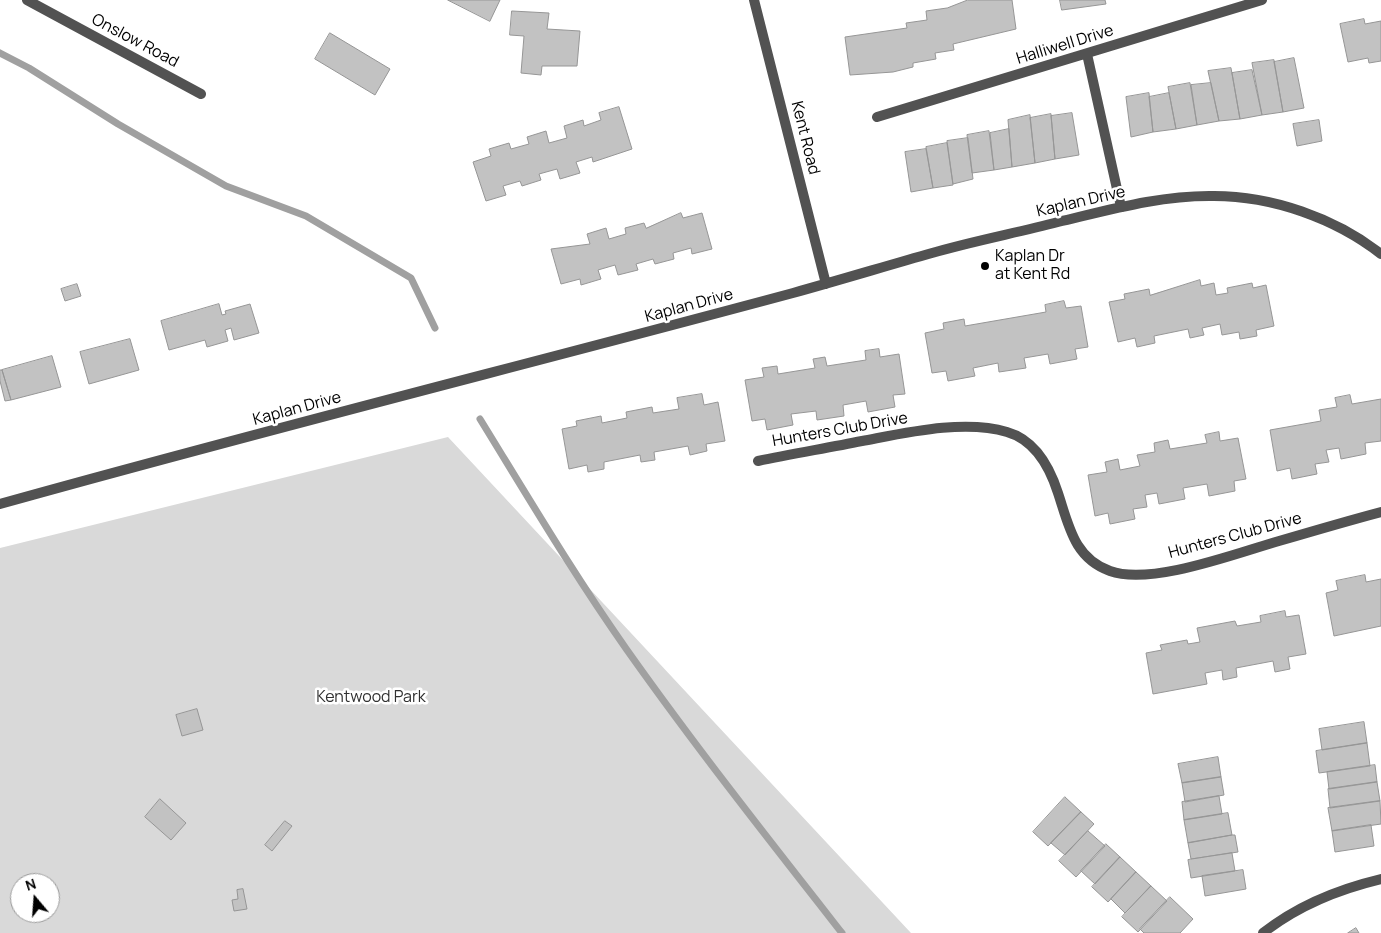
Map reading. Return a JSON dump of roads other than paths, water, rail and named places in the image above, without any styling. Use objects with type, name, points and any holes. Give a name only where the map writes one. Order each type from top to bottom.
[{"type":"street","name":"Onslow Road","points":[[27,0],[201,94]]},
{"type":"street","name":"Kent Road","points":[[754,0],[826,284]]},
{"type":"street","name":"Halliwell Drive","points":[[877,117],[1262,0]]},
{"type":"street","points":[[1087,54],[1121,207]]},
{"type":"street","name":"Kaplan Drive","points":[[0,504],[826,284],[933,253],[1121,207],[1194,196],[1217,196],[1254,200],[1290,208],[1325,221],[1367,243],[1381,254]]},
{"type":"street","name":"Hunters Club Drive","points":[[758,461],[914,432],[979,426],[1009,432],[1028,444],[1052,473],[1070,531],[1079,550],[1096,564],[1112,572],[1136,574],[1201,564],[1381,512]]},
{"type":"street","points":[[1263,933],[1297,910],[1340,891],[1381,879]]},
{"type":"waterway","points":[[0,53],[29,68],[118,124],[226,186],[306,216],[411,278],[435,328]]},
{"type":"waterway","points":[[480,419],[607,622],[706,757],[842,933]]},
{"type":"place","name":"Kaplan Dr at Kent Rd","points":[[985,266]]},
{"type":"park label","name":"Kentwood Park","points":[[371,698]]}]
